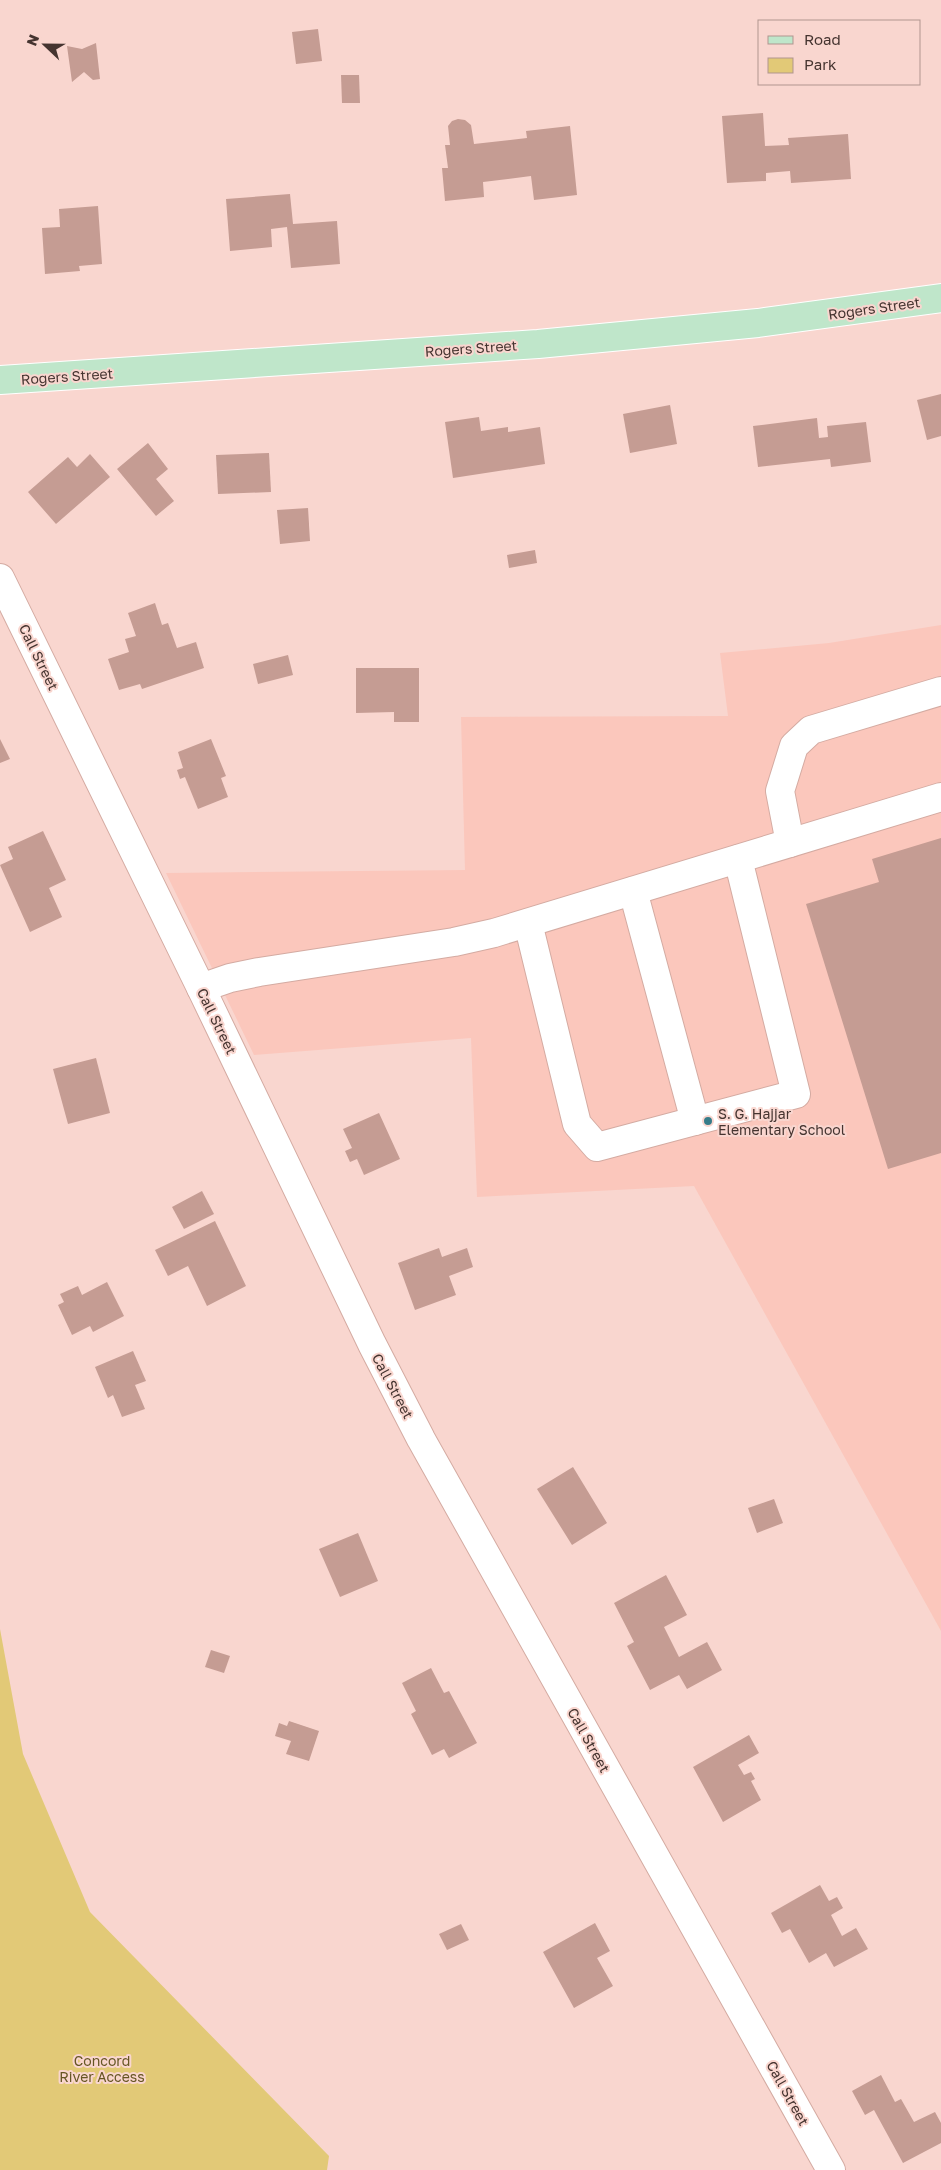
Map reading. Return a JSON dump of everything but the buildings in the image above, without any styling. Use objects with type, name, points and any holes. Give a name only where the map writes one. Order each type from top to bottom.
[{"type":"main road","name":"Rogers Street","points":[[0,380],[538,344],[758,323],[941,298]]},
{"type":"street","name":"Call Street","points":[[0,578],[201,988],[367,1335],[421,1439],[831,2170]]},
{"type":"street","points":[[790,843],[780,791],[794,746],[811,730],[941,691]]},
{"type":"street","points":[[201,988],[230,978],[259,972],[454,942],[528,923],[941,797]]},
{"type":"street","points":[[528,923],[577,1124],[597,1147],[796,1094],[738,859]]},
{"type":"street","points":[[633,891],[695,1121]]},
{"type":"shaded area","name":"S. G. Hajjar Elementary School","points":[[941,625],[941,1631],[694,1186],[477,1197],[471,1038],[254,1055],[166,873],[465,870],[461,717],[728,716],[720,653],[829,643]]},
{"type":"green space","name":"Concord River Access","points":[[0,1629],[23,1754],[90,1912],[329,2156],[327,2170],[0,2170]]},
{"type":"place","name":"S. G. Hajjar Elementary School","points":[[708,1121]]}]
